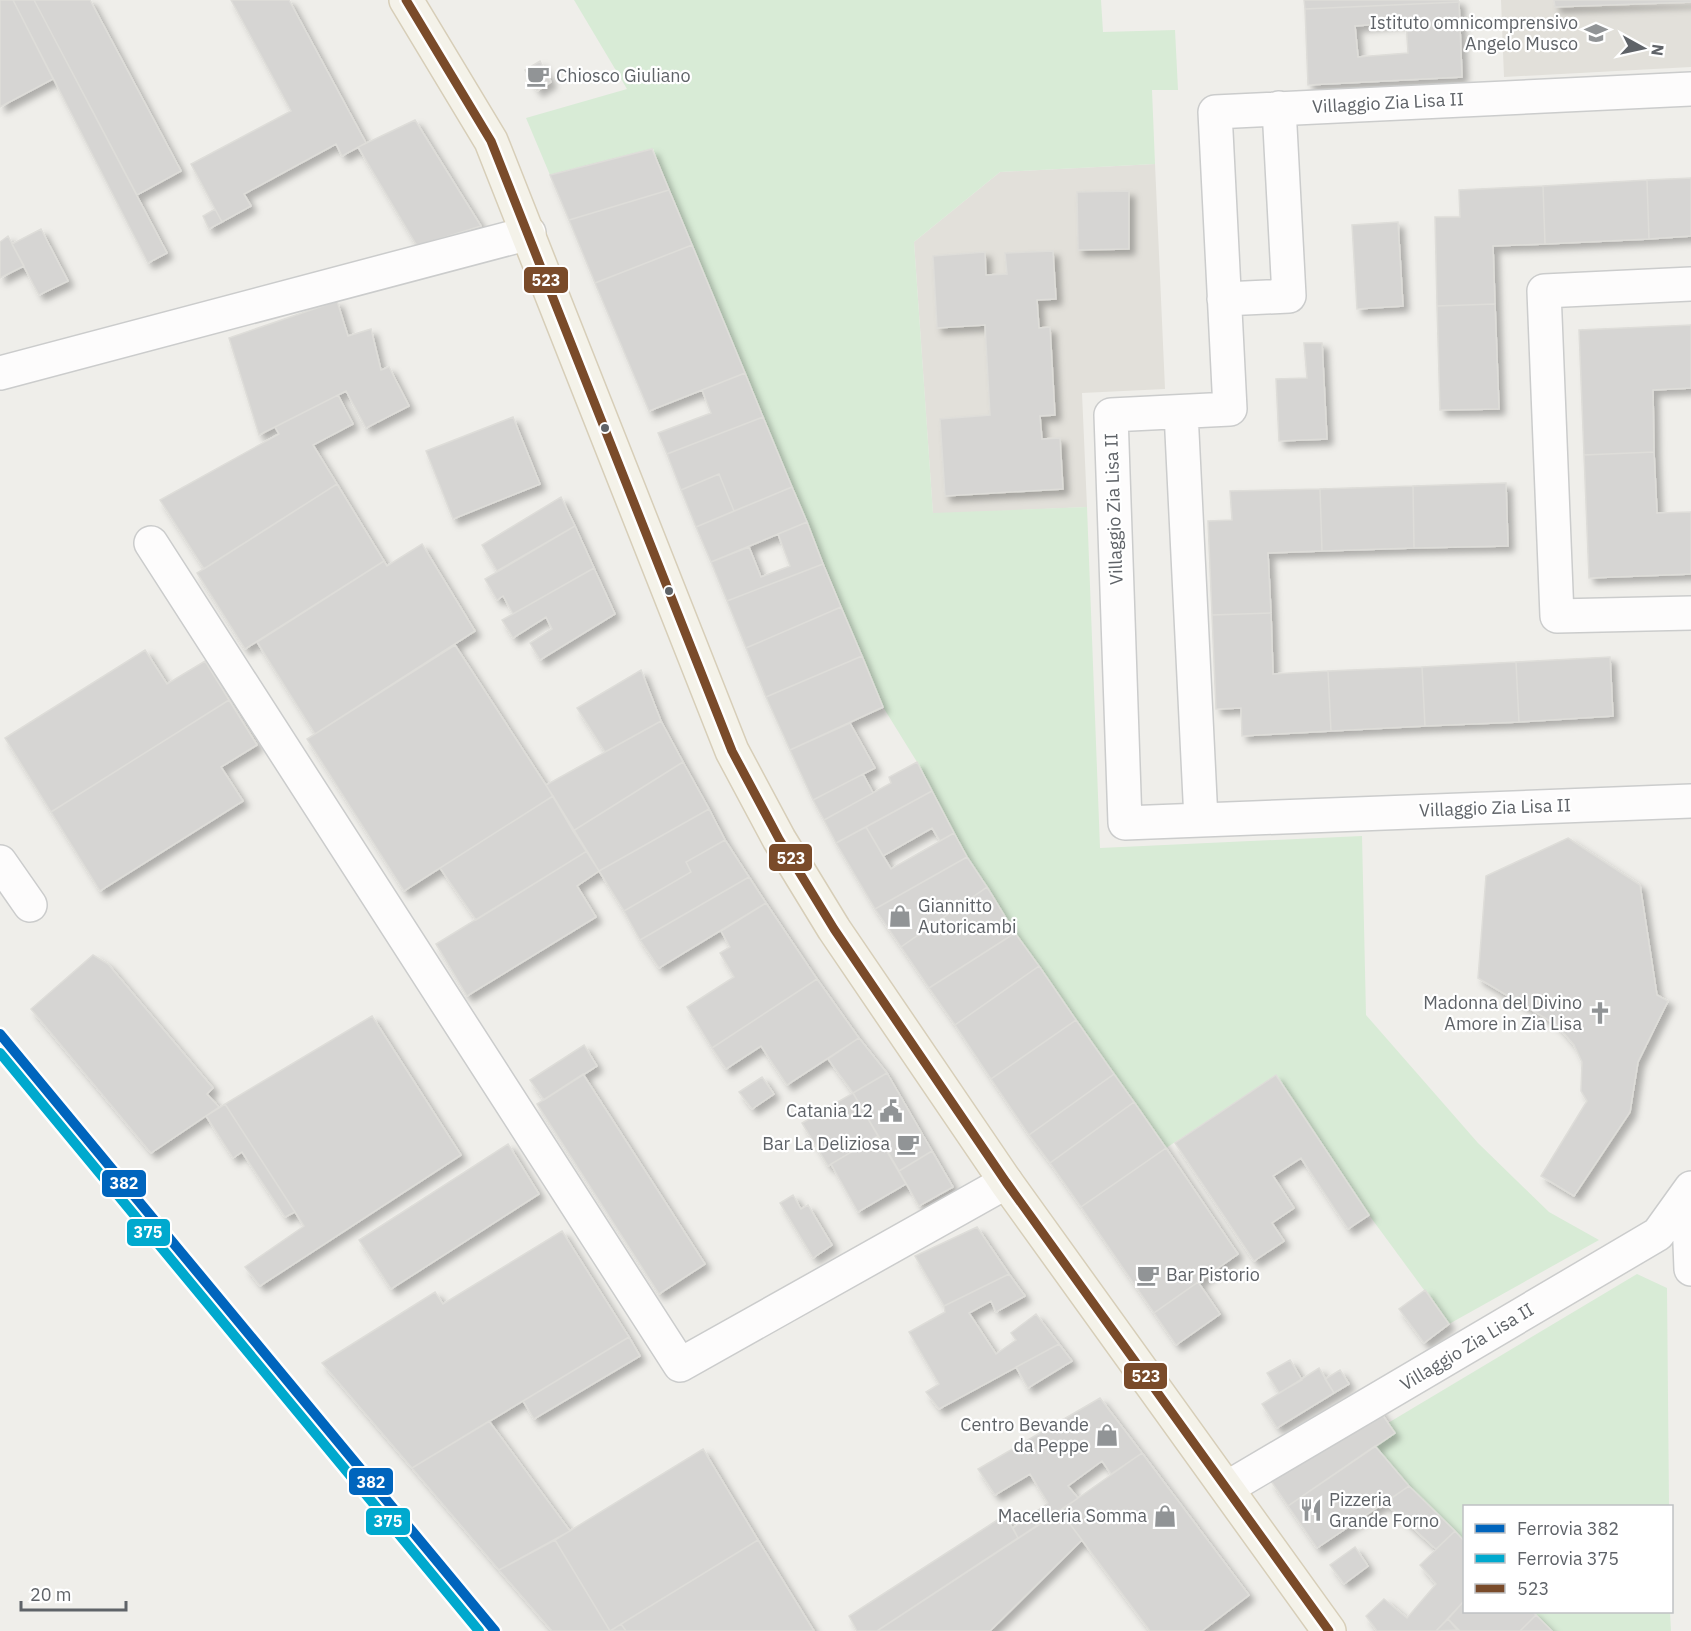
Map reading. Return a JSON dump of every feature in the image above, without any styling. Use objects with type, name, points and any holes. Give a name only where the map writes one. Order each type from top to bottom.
[{"type":"main road","points":[[406,0],[491,141],[732,751],[779,839],[834,929],[1006,1182],[1329,1631]]},
{"type":"street","name":"Villaggio Zia Lisa II","points":[[1691,89],[1215,112],[1230,409],[1111,416],[1125,823],[1691,801]]},
{"type":"street","points":[[1224,299],[1289,296],[1279,108]]},
{"type":"street","points":[[0,373],[528,232]]},
{"type":"street","points":[[1691,284],[1544,291],[1557,616],[1691,613]]},
{"type":"street","points":[[1181,412],[1201,820]]},
{"type":"street","points":[[151,543],[680,1365],[1006,1182]]},
{"type":"street","points":[[0,862],[30,905]]},
{"type":"street","points":[[1689,1190],[1691,1269]]},
{"type":"street","name":"Villaggio Zia Lisa II","points":[[1227,1488],[1658,1234],[1689,1190]]},
{"type":"shaded area","name":"Istituto omnicomprensivo Angelo Musco","points":[[1501,0],[1691,0],[1691,67],[1504,77]]},
{"type":"shaded area","points":[[1155,164],[1165,389],[1082,393],[1087,507],[933,514],[914,242],[1000,172]]},
{"type":"green space","points":[[574,0],[1101,0],[1103,32],[1175,30],[1178,90],[1152,90],[1155,164],[1000,172],[914,242],[933,513],[1087,507],[1100,848],[1362,836],[1366,1015],[1478,1143],[1549,1212],[1599,1240],[1449,1324],[1369,1215],[1276,1076],[1166,1148],[1015,933],[967,857],[917,762],[883,707],[653,149],[550,175],[526,118],[627,89]]},
{"type":"green space","points":[[1637,1274],[1667,1288],[1669,1505],[1463,1505],[1463,1540],[1409,1486],[1375,1446],[1395,1433],[1388,1423]]},
{"type":"green space","points":[[1534,1613],[1670,1613],[1671,1631],[1552,1631]]},
{"type":"building","points":[[0,0],[13,0],[53,79],[0,107]]},
{"type":"building","points":[[13,0],[34,0],[167,253],[148,263]]},
{"type":"building","points":[[34,0],[90,0],[181,171],[137,195]]},
{"type":"building","points":[[231,0],[289,0],[366,143],[342,156],[336,144],[244,194],[251,206],[222,222],[191,164],[291,111]]},
{"type":"building","points":[[1304,0],[1458,0],[1459,2],[1305,9]]},
{"type":"building","points":[[1554,0],[1691,0],[1691,2],[1555,7]]},
{"type":"building","points":[[1459,2],[1462,77],[1308,85],[1305,9]],"holes":[[[1406,22],[1408,53],[1358,57],[1355,26]]]},
{"type":"building","name":"Chiosco Giuliano","points":[[540,61],[551,82],[537,91],[525,70]]},
{"type":"building","points":[[415,120],[481,226],[417,246],[358,147]]},
{"type":"building","points":[[652,149],[669,190],[569,220],[550,175]]},
{"type":"building","points":[[1691,178],[1691,236],[1649,239],[1647,180]]},
{"type":"building","points":[[1647,180],[1649,239],[1545,244],[1543,186]]},
{"type":"building","points":[[1543,186],[1545,244],[1493,246],[1495,304],[1437,306],[1435,217],[1460,217],[1459,190]]},
{"type":"building","points":[[669,190],[692,245],[595,283],[569,220]]},
{"type":"building","points":[[1129,191],[1129,249],[1078,250],[1077,192]]},
{"type":"building","points":[[215,209],[222,222],[209,229],[203,216]]},
{"type":"building","points":[[1398,222],[1403,306],[1357,309],[1352,225]]},
{"type":"building","points":[[41,229],[68,281],[39,295],[12,244]]},
{"type":"building","points":[[8,236],[24,266],[0,278],[0,242]]},
{"type":"building","points":[[692,245],[745,373],[649,411],[595,283]]},
{"type":"building","points":[[1053,251],[1056,299],[1037,300],[1039,328],[1050,327],[1055,415],[1040,416],[1042,439],[1060,438],[1063,489],[945,496],[940,419],[990,415],[985,325],[937,328],[933,256],[985,252],[986,275],[1007,274],[1005,253]]},
{"type":"building","points":[[337,301],[348,336],[371,329],[381,370],[389,367],[409,406],[366,428],[346,391],[259,435],[229,338]]},
{"type":"building","points":[[1495,304],[1499,409],[1440,410],[1437,306]]},
{"type":"building","points":[[1691,325],[1691,388],[1653,390],[1654,452],[1584,455],[1579,330]]},
{"type":"building","points":[[1304,343],[1322,343],[1327,439],[1279,441],[1276,379],[1307,378]]},
{"type":"building","points":[[745,373],[763,417],[667,454],[658,433],[711,413],[702,390]]},
{"type":"building","points":[[338,395],[353,424],[313,445],[337,484],[204,569],[160,500],[279,434],[275,427]]},
{"type":"building","points":[[513,417],[540,484],[453,519],[426,451]]},
{"type":"building","points":[[763,417],[792,487],[734,511],[719,474],[681,490],[667,454]]},
{"type":"building","points":[[1654,452],[1657,513],[1691,512],[1691,574],[1589,578],[1584,455]]},
{"type":"building","points":[[719,474],[734,511],[696,527],[681,490]]},
{"type":"building","points":[[1506,483],[1508,546],[1414,548],[1413,486]]},
{"type":"building","points":[[337,484],[384,561],[245,649],[197,573]]},
{"type":"building","points":[[1413,486],[1414,548],[1322,551],[1320,489]]},
{"type":"building","points":[[792,487],[807,522],[711,562],[696,527]]},
{"type":"building","points":[[1320,489],[1322,551],[1268,553],[1271,613],[1212,615],[1208,521],[1232,520],[1230,491]]},
{"type":"building","points":[[561,497],[575,526],[497,571],[482,545]]},
{"type":"building","points":[[807,522],[823,564],[727,601],[711,562],[749,547],[761,577],[790,566],[778,534]]},
{"type":"building","points":[[575,526],[594,568],[513,614],[503,596],[497,600],[485,579]]},
{"type":"building","points":[[422,544],[475,631],[315,734],[257,642],[384,561],[387,566]]},
{"type":"building","points":[[823,564],[841,607],[746,648],[727,601]]},
{"type":"building","points":[[594,568],[615,614],[540,660],[530,643],[552,629],[546,617],[513,638],[502,620]]},
{"type":"building","points":[[841,607],[862,656],[766,697],[746,648]]},
{"type":"building","points":[[1271,613],[1273,674],[1328,671],[1331,731],[1242,736],[1241,708],[1216,709],[1212,615]]},
{"type":"building","points":[[455,645],[553,796],[404,891],[307,739]]},
{"type":"building","points":[[145,650],[167,684],[205,661],[229,700],[51,812],[5,738]]},
{"type":"building","points":[[862,656],[883,707],[790,750],[766,697]]},
{"type":"building","points":[[1610,657],[1613,716],[1519,722],[1516,662]]},
{"type":"building","points":[[1516,662],[1519,722],[1425,726],[1422,667]]},
{"type":"building","points":[[1422,667],[1425,726],[1331,731],[1328,671]]},
{"type":"building","points":[[641,670],[661,721],[605,752],[577,708]]},
{"type":"building","points":[[229,700],[257,745],[221,767],[243,801],[100,891],[51,812]]},
{"type":"building","points":[[661,721],[683,762],[573,831],[546,785]]},
{"type":"building","points":[[850,723],[875,768],[813,800],[790,750]]},
{"type":"building","points":[[683,762],[709,809],[599,871],[573,831]]},
{"type":"building","points":[[917,762],[932,791],[836,843],[824,820],[891,783],[889,777]]},
{"type":"building","points":[[863,774],[873,793],[824,820],[813,800]]},
{"type":"building","points":[[932,791],[954,833],[940,841],[932,828],[883,856],[866,827]]},
{"type":"building","points":[[553,796],[587,851],[476,920],[440,868]]},
{"type":"building","points":[[709,809],[725,840],[686,862],[691,872],[624,911],[599,871]]},
{"type":"building","points":[[866,827],[891,869],[954,833],[967,857],[875,909],[836,843]]},
{"type":"building","name":"Madonna del Divino Amore in Zia Lisa","points":[[1568,838],[1640,885],[1657,995],[1668,1001],[1638,1062],[1630,1112],[1574,1196],[1541,1176],[1587,1101],[1581,1091],[1582,1062],[1574,1045],[1557,1025],[1478,978],[1486,876]]},
{"type":"building","points":[[725,840],[749,877],[640,940],[624,911],[691,872],[686,862]]},
{"type":"building","points":[[587,851],[599,871],[577,886],[596,917],[467,996],[436,944]]},
{"type":"building","points":[[967,857],[987,887],[901,947],[875,909]]},
{"type":"building","points":[[749,877],[766,903],[659,968],[640,940]]},
{"type":"building","points":[[987,887],[1015,933],[929,988],[901,947]]},
{"type":"building","points":[[766,903],[817,979],[712,1048],[687,1007],[734,977],[720,953],[730,947],[721,931]]},
{"type":"building","points":[[1015,933],[1039,966],[955,1025],[929,988]]},
{"type":"building","points":[[93,955],[108,964],[213,1088],[207,1094],[219,1107],[151,1153],[31,1009]]},
{"type":"building","points":[[1039,966],[1076,1020],[991,1079],[955,1025]]},
{"type":"building","points":[[817,979],[859,1038],[787,1085],[761,1046],[726,1069],[712,1048]]},
{"type":"building","points":[[372,1016],[461,1155],[260,1286],[245,1267],[304,1226],[225,1104]]},
{"type":"building","points":[[1076,1020],[1114,1074],[1029,1135],[991,1079]]},
{"type":"building","points":[[859,1038],[887,1073],[853,1093],[828,1059]]},
{"type":"building","points":[[584,1045],[597,1066],[544,1100],[530,1080]]},
{"type":"building","points":[[887,1073],[932,1151],[899,1171],[853,1093]]},
{"type":"building","points":[[583,1074],[705,1264],[659,1294],[537,1104]]},
{"type":"building","points":[[1114,1074],[1134,1102],[1050,1163],[1029,1135]]},
{"type":"building","points":[[1276,1075],[1369,1215],[1348,1229],[1301,1158],[1273,1176],[1294,1208],[1272,1223],[1284,1241],[1254,1261],[1175,1143]]},
{"type":"building","points":[[762,1077],[774,1094],[752,1109],[739,1092]]},
{"type":"building","points":[[853,1093],[878,1136],[828,1166],[802,1123]]},
{"type":"building","points":[[1134,1102],[1166,1148],[1081,1207],[1050,1163]]},
{"type":"building","points":[[225,1104],[295,1212],[285,1217],[242,1152],[233,1158],[206,1116]]},
{"type":"building","points":[[878,1136],[906,1184],[858,1212],[831,1164]]},
{"type":"building","points":[[508,1144],[539,1194],[391,1289],[359,1240]]},
{"type":"building","points":[[1166,1148],[1238,1254],[1154,1313],[1081,1207]]},
{"type":"building","points":[[932,1151],[953,1187],[919,1206],[899,1171]]},
{"type":"building","points":[[793,1195],[801,1209],[808,1205],[832,1245],[813,1258],[780,1203]]},
{"type":"building","points":[[977,1227],[1009,1274],[944,1306],[915,1256]]},
{"type":"building","points":[[562,1231],[629,1337],[412,1468],[322,1363],[435,1292],[443,1304]]},
{"type":"building","points":[[1009,1274],[1025,1296],[996,1312],[991,1301],[969,1313],[996,1354],[1016,1340],[1011,1333],[1036,1314],[1059,1344],[939,1409],[926,1392],[939,1384],[909,1332],[945,1312],[944,1306]]},
{"type":"building","points":[[1198,1282],[1220,1314],[1176,1345],[1154,1313]]},
{"type":"building","points":[[1425,1290],[1449,1324],[1424,1343],[1399,1309]]},
{"type":"building","points":[[629,1337],[640,1356],[534,1419],[523,1401]]},
{"type":"building","points":[[1059,1344],[1072,1361],[1028,1388],[1016,1367]]},
{"type":"building","points":[[1290,1360],[1302,1380],[1279,1393],[1267,1373]]},
{"type":"building","points":[[1319,1368],[1334,1393],[1277,1428],[1262,1404]]},
{"type":"building","points":[[1340,1370],[1349,1384],[1334,1393],[1325,1379]]},
{"type":"building","points":[[1100,1398],[1142,1453],[1111,1474],[1102,1461],[1068,1486],[1078,1498],[1018,1538],[1013,1528],[1048,1503],[1030,1474],[995,1495],[978,1469]]},
{"type":"building","points":[[1377,1407],[1395,1433],[1288,1506],[1271,1481]]},
{"type":"building","points":[[489,1421],[570,1531],[499,1570],[412,1468]]},
{"type":"building","points":[[1375,1446],[1409,1486],[1317,1548],[1288,1506]]},
{"type":"building","points":[[703,1449],[758,1540],[610,1631],[555,1540]]},
{"type":"building","points":[[1142,1453],[1249,1595],[1202,1631],[1150,1631],[1060,1511]]},
{"type":"building","points":[[1409,1486],[1455,1531],[1436,1549],[1385,1503]]},
{"type":"building","points":[[1060,1511],[1082,1540],[990,1631],[877,1631]]},
{"type":"building","points":[[1005,1515],[1018,1538],[877,1631],[857,1631],[849,1616]]},
{"type":"building","points":[[1455,1531],[1463,1540],[1463,1602],[1436,1631],[1377,1631],[1366,1616],[1384,1599],[1407,1618],[1436,1584],[1420,1565]]},
{"type":"building","points":[[555,1540],[610,1631],[552,1631],[499,1570]]},
{"type":"building","points":[[758,1540],[814,1631],[626,1631],[621,1624]]},
{"type":"building","points":[[1355,1547],[1368,1566],[1344,1584],[1330,1565]]},
{"type":"building","points":[[1463,1602],[1463,1613],[1534,1613],[1536,1615],[1520,1631],[1458,1631],[1448,1619]]},
{"type":"building","points":[[1536,1615],[1552,1631],[1520,1631]]},
{"type":"building","points":[[1448,1619],[1459,1630],[1436,1631]]},
{"type":"building","points":[[621,1624],[626,1631],[611,1631]]},
{"type":"rail line","name":"382","points":[[0,1034],[495,1631]]},
{"type":"rail line","name":"375","points":[[0,1053],[479,1631]]},
{"type":"transit line","name":"523","points":[[406,0],[491,141],[732,751],[779,839],[834,929],[1006,1182],[1329,1631]]},
{"type":"place","name":"Istituto omnicomprensivo Angelo Musco","points":[[1596,33]]},
{"type":"place","name":"Chiosco Giuliano","points":[[538,76]]},
{"type":"place","name":"Giannitto Autoricambi","points":[[900,916]]},
{"type":"place","name":"Madonna del Divino Amore in Zia Lisa","points":[[1600,1013]]},
{"type":"place","name":"Catania 12","points":[[891,1111]]},
{"type":"place","name":"Bar La Deliziosa","points":[[908,1144]]},
{"type":"place","name":"Bar Pistorio","points":[[1148,1275]]},
{"type":"place","name":"Centro Bevande da Peppe","points":[[1107,1435]]},
{"type":"place","name":"Pizzeria Grande Forno","points":[[1311,1510]]},
{"type":"place","name":"Macelleria Somma","points":[[1165,1516]]}]
